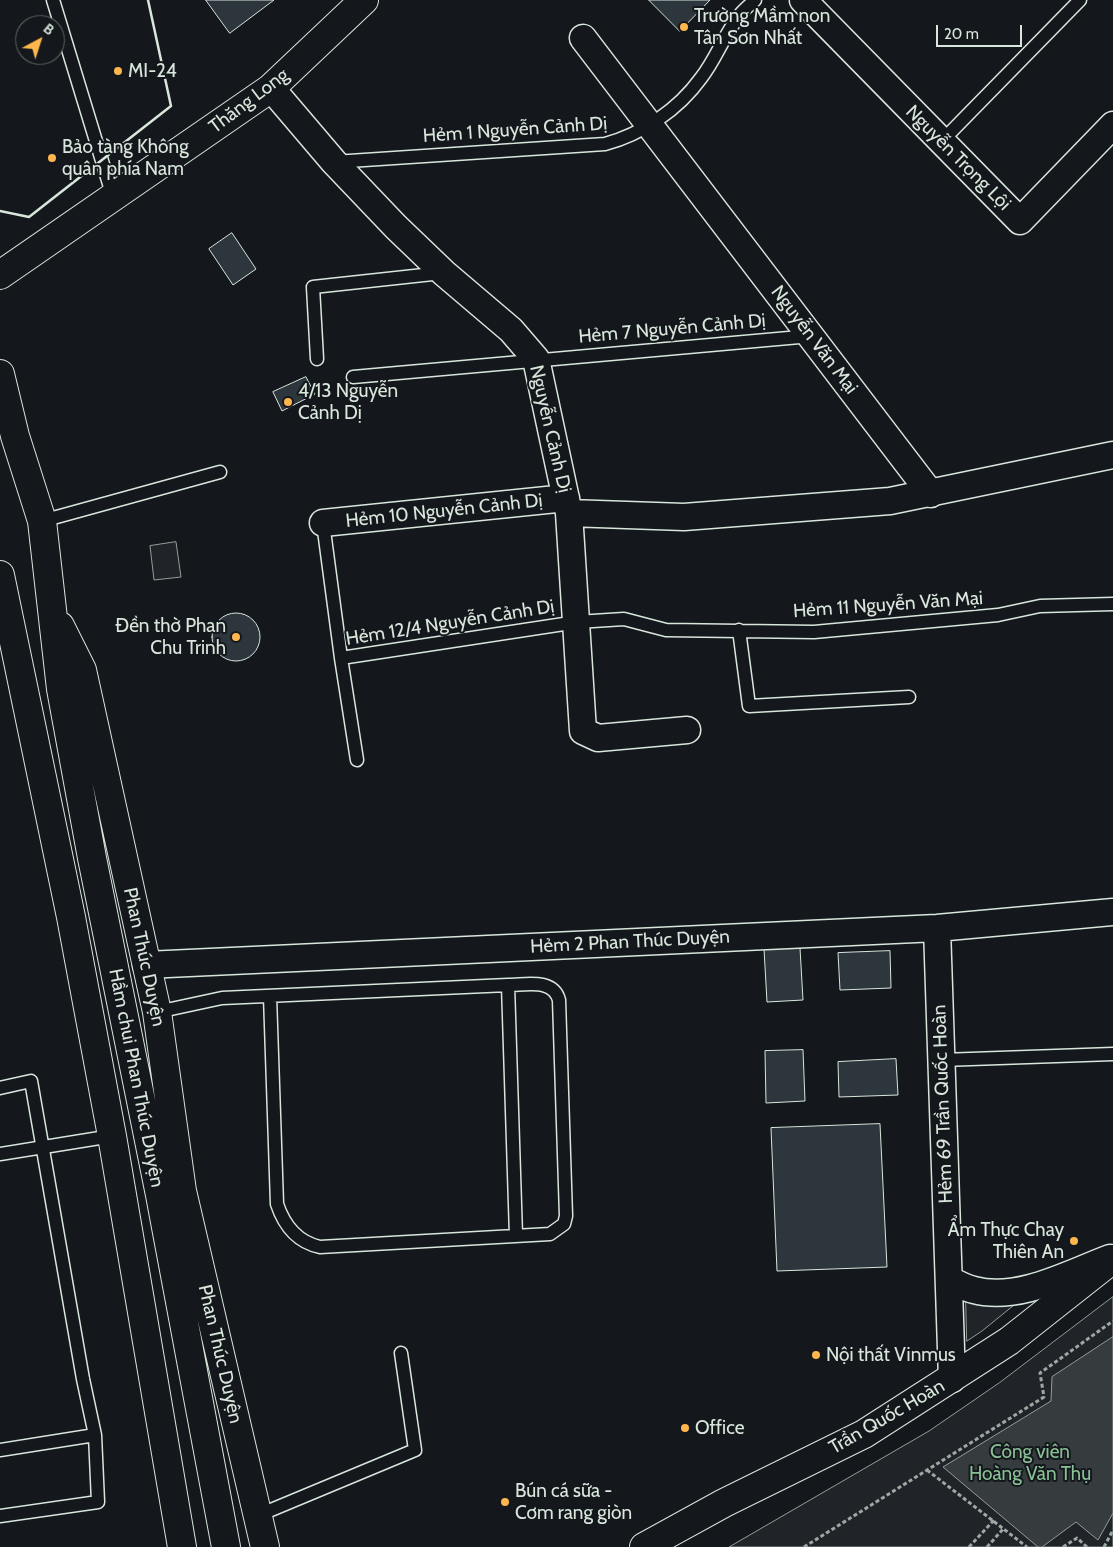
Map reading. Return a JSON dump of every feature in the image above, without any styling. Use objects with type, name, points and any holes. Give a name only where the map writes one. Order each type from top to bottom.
[{"type":"main road","name":"Thăng Long","points":[[0,275],[271,88],[364,0]]},
{"type":"main road","name":"Phan Thúc Duyện","points":[[0,374],[15,436],[42,520],[52,609],[82,670],[157,1012],[182,1191],[265,1547]]},
{"type":"main road","points":[[0,575],[71,917],[112,1136],[182,1547]]},
{"type":"main road","name":"Hầm chui Phan Thúc Duyện","points":[[52,609],[61,689],[90,849],[160,1195],[226,1547]]},
{"type":"main road","name":"Trần Quốc Hoàn","points":[[644,1547],[724,1503],[864,1434],[952,1379],[1017,1335],[1113,1258]]},
{"type":"street","name":"Nguyễn Trọng Lội","points":[[803,0],[1020,221],[1113,125]]},
{"type":"street","name":"Nguyễn Văn Mại","points":[[583,38],[931,494]]},
{"type":"street","name":"Nguyễn Cảnh Dị","points":[[271,88],[334,162],[396,227],[444,273],[511,330],[536,359],[567,505],[623,517],[738,514],[890,501],[931,494]]},
{"type":"street","points":[[931,494],[1113,455]]},
{"type":"street","points":[[567,505],[584,731],[598,738],[687,730]]},
{"type":"street","name":"Hẻm 10 Nguyễn Cảnh Dị","points":[[323,523],[567,505]]},
{"type":"street","name":"Hẻm 2 Phan Thúc Duyện","points":[[146,966],[937,928],[1113,912]]},
{"type":"street","name":"Hẻm 69 Trần Quốc Hoàn","points":[[937,928],[952,1379]]},
{"type":"street","points":[[949,1280],[974,1290],[995,1292],[1017,1290],[1046,1282],[1113,1258]]},
{"type":"lane","points":[[53,0],[113,197]]},
{"type":"lane","name":"Hẻm 1 Nguyễn Cảnh Dị","points":[[334,162],[605,144],[624,139],[651,125],[686,95],[701,78],[739,16],[755,0]]},
{"type":"lane","points":[[942,142],[1080,0]]},
{"type":"lane","points":[[317,359],[313,287],[444,273]]},
{"type":"lane","name":"Hẻm 7 Nguyễn Cảnh Dị","points":[[352,377],[536,359],[811,336]]},
{"type":"lane","points":[[42,520],[220,472]]},
{"type":"lane","points":[[323,523],[341,658]]},
{"type":"lane","name":"Hẻm 11 Nguyễn Văn Mại","points":[[576,622],[624,619],[666,630],[814,632],[998,615],[1040,606],[1113,604]]},
{"type":"lane","name":"Hẻm 12/4 Nguyễn Cảnh Dị","points":[[357,760],[341,658],[576,622]]},
{"type":"lane","points":[[739,630],[749,706],[909,696]]},
{"type":"lane","points":[[157,1012],[222,998],[543,984],[557,993],[566,1216],[564,1224],[550,1234],[320,1247],[311,1245],[294,1233],[281,1216],[277,1204],[270,996]]},
{"type":"lane","points":[[508,985],[516,1236]]},
{"type":"lane","points":[[942,1060],[1113,1054]]},
{"type":"lane","points":[[0,1088],[31,1081],[41,1146],[95,1435],[98,1502],[0,1516]]},
{"type":"lane","points":[[0,1154],[112,1136]]},
{"type":"lane","points":[[259,1515],[415,1450],[401,1353]]},
{"type":"lane","points":[[0,1450],[95,1435]]},
{"type":"path","points":[[804,1547],[1044,1397],[1040,1373],[1113,1322]]},
{"type":"path","points":[[927,1470],[1027,1547]]},
{"type":"path","points":[[969,1547],[994,1520]]},
{"type":"path","points":[[986,1547],[1004,1528]]},
{"type":"path","points":[[1104,1547],[1113,1530]]},
{"type":"path","points":[[1063,1547],[1077,1538],[1087,1547]]},
{"type":"green space","points":[[176,542],[181,577],[154,580],[150,546]]},
{"type":"green space","name":"Công viên Hoàng Văn Thụ","points":[[1113,1297],[1113,1547],[729,1547],[929,1431],[999,1383]]},
{"type":"green space","points":[[966,1300],[1019,1301],[967,1341]]},
{"type":"shaded area","points":[[1113,1337],[1113,1513],[1098,1540],[1076,1522],[1042,1547],[1038,1547],[943,1467],[1051,1401],[1052,1377]]},
{"type":"building","points":[[206,0],[274,0],[230,33]]},
{"type":"building","points":[[649,0],[710,0],[680,31]]},
{"type":"building","points":[[232,233],[256,269],[233,285],[209,249]]},
{"type":"building","name":"4/13 Nguyễn Cảnh Dị","points":[[306,377],[315,394],[282,411],[273,392]]},
{"type":"building","name":"Đền thờ Phan Chu Trinh","points":[[231,613],[241,613],[253,620],[260,632],[260,642],[253,654],[241,661],[231,661],[223,657],[216,650],[212,642],[212,632],[216,624],[223,617]]},
{"type":"building","points":[[800,948],[803,1000],[767,1002],[764,949]]},
{"type":"building","points":[[890,951],[891,988],[840,990],[838,953]]},
{"type":"building","points":[[803,1050],[805,1101],[766,1103],[765,1051]]},
{"type":"building","points":[[896,1059],[898,1095],[839,1097],[838,1062]]},
{"type":"building","points":[[880,1124],[887,1267],[777,1271],[771,1128]]},
{"type":"wall","points":[[0,211],[29,217],[171,106],[148,0]]},
{"type":"place","name":"Trường Mầm non Tân Sơn Nhất","points":[[684,27]]},
{"type":"place","name":"MI-24","points":[[118,71]]},
{"type":"place","name":"Bảo tàng Không quân phía Nam","points":[[52,158]]},
{"type":"place","name":"4/13 Nguyễn Cảnh Dị","points":[[288,402]]},
{"type":"place","name":"Đền thờ Phan Chu Trinh","points":[[236,637]]},
{"type":"place","name":"Ẩm Thực Chay Thiên An","points":[[1074,1241]]},
{"type":"place","name":"Nội thất Vinmus","points":[[816,1355]]},
{"type":"place","name":"Office","points":[[685,1428]]},
{"type":"place","name":"Bún cá sữa - Cơm rang giòn","points":[[505,1502]]}]
